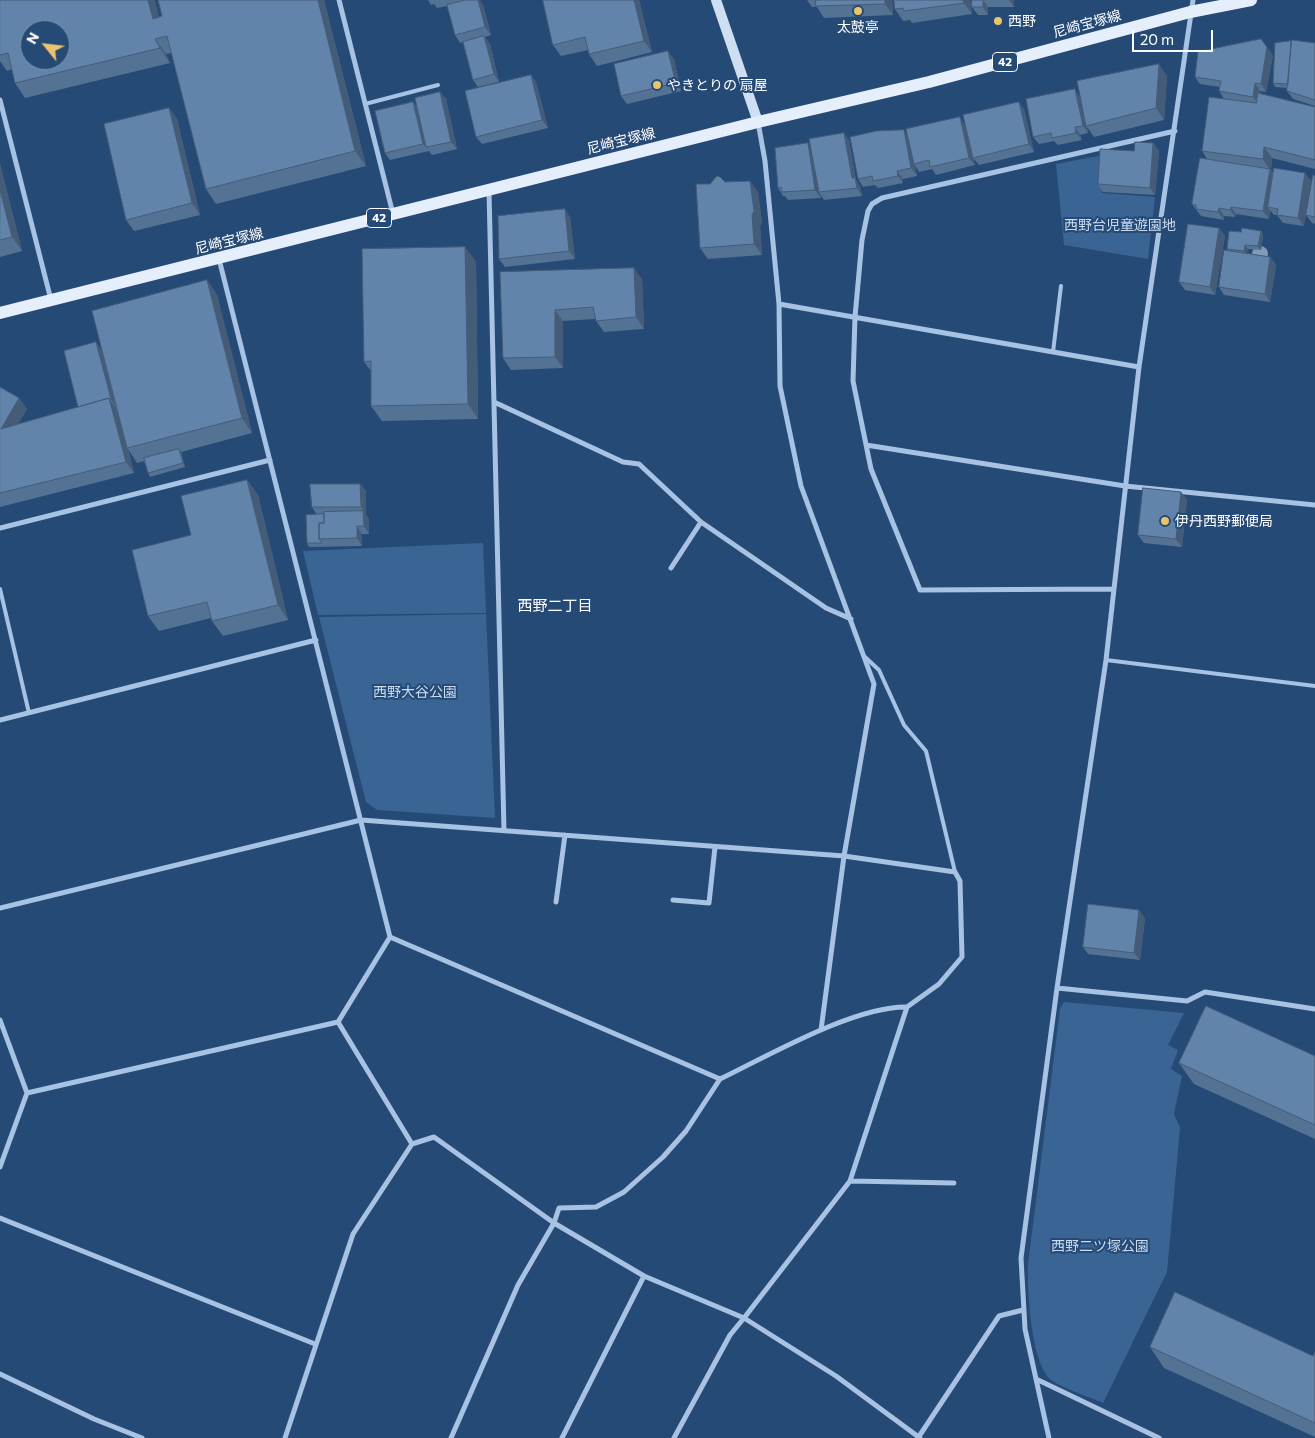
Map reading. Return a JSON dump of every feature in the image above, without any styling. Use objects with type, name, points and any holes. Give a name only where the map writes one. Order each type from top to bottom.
[{"type":"main road","points":[[716,0],[758,122]]},
{"type":"main road","name":"尼崎宝塚線","points":[[0,313],[51,302],[758,122],[929,82],[1191,6],[1251,0]]},
{"type":"street","points":[[339,0],[394,215]]},
{"type":"street","points":[[1049,1438],[1022,1310],[1021,1258],[1057,988],[1106,660],[1112,589],[1139,367],[1175,131],[1191,6]]},
{"type":"street","points":[[0,100],[51,302]]},
{"type":"street","points":[[758,122],[765,161],[779,304],[780,386],[800,486],[874,684],[844,856],[821,1030]]},
{"type":"street","points":[[1112,589],[920,590],[871,469],[854,381],[854,317],[868,211],[882,198],[1175,131]]},
{"type":"street","points":[[489,191],[504,831]]},
{"type":"street","points":[[27,1093],[338,1022],[390,937],[219,259]]},
{"type":"street","points":[[779,304],[1139,367]]},
{"type":"street","points":[[494,402],[622,462],[639,464],[701,522],[826,608],[851,619]]},
{"type":"street","points":[[866,445],[1125,486],[1315,505]]},
{"type":"street","points":[[0,528],[270,460]]},
{"type":"street","points":[[671,568],[701,522]]},
{"type":"street","points":[[0,720],[316,640]]},
{"type":"street","points":[[0,908],[361,820],[844,856],[955,872],[960,882],[962,957],[939,984],[907,1007],[889,1007],[821,1030],[720,1079],[686,1131],[663,1157],[624,1192],[596,1207],[559,1208],[554,1223],[518,1285],[451,1438]]},
{"type":"street","points":[[556,902],[565,836]]},
{"type":"street","points":[[673,900],[709,903],[715,847]]},
{"type":"street","points":[[390,937],[720,1079]]},
{"type":"street","points":[[1057,988],[1187,1001],[1205,992],[1315,1009]]},
{"type":"street","points":[[674,1438],[730,1335],[850,1181],[907,1007]]},
{"type":"street","points":[[0,1020],[27,1093],[0,1167]]},
{"type":"street","points":[[338,1022],[412,1144]]},
{"type":"street","points":[[285,1438],[353,1234],[412,1144],[434,1137],[554,1223],[644,1276],[744,1318],[836,1376],[919,1438],[999,1316],[1022,1310]]},
{"type":"street","points":[[850,1181],[954,1183]]},
{"type":"street","points":[[0,1218],[315,1344]]},
{"type":"street","points":[[562,1438],[644,1276]]},
{"type":"street","points":[[0,1374],[94,1419],[142,1438]]},
{"type":"street","points":[[1036,1379],[1159,1438]]},
{"type":"lane","points":[[365,104],[438,85]]},
{"type":"lane","points":[[1052,352],[1061,286]]},
{"type":"lane","points":[[0,589],[29,713]]},
{"type":"lane","points":[[864,657],[879,670],[904,725],[926,751],[955,872]]},
{"type":"lane","points":[[1106,660],[1315,686]]},
{"type":"green space","name":"西野台児童遊園地","points":[[1104,155],[1102,193],[1155,197],[1148,259],[1064,245],[1056,164]]},
{"type":"green space","points":[[483,543],[486,613],[318,615],[303,551]]},
{"type":"green space","name":"西野大谷公園","points":[[486,614],[495,818],[377,810],[366,802],[319,617]]},
{"type":"green space","name":"西野二ツ塚公園","points":[[1064,1002],[1184,1013],[1168,1045],[1178,1050],[1171,1069],[1182,1076],[1174,1114],[1180,1128],[1167,1272],[1103,1403],[1054,1382],[1044,1370],[1034,1342],[1028,1290],[1028,1264],[1060,1009]]},
{"type":"building","points":[[0,0],[148,0],[153,19],[162,16],[158,0],[318,0],[355,151],[206,189],[167,36],[155,39],[160,48],[70,70],[70,20],[20,20],[20,70],[69,70],[15,83],[8,53],[0,55]]},
{"type":"building","points":[[466,0],[478,0],[485,27],[455,35],[447,5]]},
{"type":"building","points":[[543,0],[634,0],[644,41],[589,54],[585,37],[553,45]]},
{"type":"building","points":[[816,0],[885,0],[885,4],[816,6]]},
{"type":"building","points":[[894,0],[963,0],[964,3],[904,11],[903,8],[895,9]]},
{"type":"building","points":[[972,0],[983,0],[983,7],[972,7]]},
{"type":"building","points":[[484,36],[494,74],[473,80],[463,42]]},
{"type":"building","points":[[1261,39],[1267,47],[1261,84],[1255,83],[1253,97],[1219,91],[1221,81],[1195,77],[1198,52]]},
{"type":"building","points":[[1292,40],[1315,43],[1315,100],[1287,91]]},
{"type":"building","points":[[1291,41],[1288,84],[1273,83],[1275,43]]},
{"type":"building","points":[[668,51],[676,83],[621,96],[614,64]]},
{"type":"building","points":[[1159,64],[1156,108],[1086,126],[1077,81]]},
{"type":"building","points":[[531,75],[542,120],[476,137],[465,91]]},
{"type":"building","points":[[1075,89],[1083,126],[1075,127],[1076,133],[1052,138],[1051,133],[1033,137],[1026,99]]},
{"type":"building","points":[[440,92],[451,142],[426,147],[415,98]]},
{"type":"building","points":[[1258,93],[1315,107],[1315,160],[1264,147],[1263,159],[1202,151],[1209,97],[1256,103]]},
{"type":"building","points":[[413,102],[423,144],[385,153],[375,111]]},
{"type":"building","points":[[1019,102],[1029,144],[973,158],[963,115]]},
{"type":"building","points":[[169,108],[192,203],[126,220],[104,124]]},
{"type":"building","points":[[960,117],[969,158],[930,167],[929,160],[914,164],[906,129]]},
{"type":"building","points":[[904,130],[911,168],[897,171],[898,176],[873,181],[872,176],[858,179],[850,137],[876,131]]},
{"type":"building","points":[[844,133],[852,178],[855,178],[857,188],[819,192],[809,139]]},
{"type":"building","points":[[1135,142],[1153,143],[1150,188],[1098,184],[1100,149],[1134,151]]},
{"type":"building","points":[[808,143],[815,190],[782,192],[781,187],[778,188],[775,148]]},
{"type":"building","points":[[1200,158],[1270,169],[1263,211],[1231,207],[1230,210],[1219,208],[1218,212],[1196,209],[1196,205],[1192,204]]},
{"type":"building","points":[[1274,168],[1305,173],[1298,218],[1277,215],[1278,209],[1268,207]]},
{"type":"building","points":[[1313,175],[1315,176],[1315,217],[1306,215]]},
{"type":"building","points":[[717,176],[725,182],[750,181],[754,211],[752,215],[754,244],[700,248],[696,184],[710,184]]},
{"type":"building","points":[[0,190],[12,237],[0,240]]},
{"type":"building","points":[[565,209],[569,251],[499,259],[498,216]]},
{"type":"building","points":[[1188,224],[1219,228],[1210,287],[1179,282]]},
{"type":"building","points":[[1242,228],[1261,231],[1258,246],[1245,245],[1244,251],[1227,249],[1229,231],[1241,232]]},
{"type":"building","points":[[465,247],[468,404],[371,406],[371,361],[364,362],[362,249]]},
{"type":"building","points":[[1224,250],[1270,257],[1265,294],[1219,287]]},
{"type":"building","points":[[634,268],[636,317],[596,321],[593,307],[555,310],[555,357],[503,358],[500,272]]},
{"type":"building","points":[[207,280],[242,418],[127,448],[92,311]]},
{"type":"building","points":[[96,342],[111,399],[78,407],[64,351]]},
{"type":"building","points":[[0,387],[19,398],[1,429],[109,398],[126,462],[0,493]]},
{"type":"building","points":[[179,449],[183,463],[148,473],[144,458]]},
{"type":"building","points":[[247,480],[278,605],[212,621],[207,602],[148,616],[132,550],[191,535],[181,496]]},
{"type":"building","points":[[310,484],[360,484],[361,507],[312,507]]},
{"type":"building","points":[[1143,488],[1181,492],[1176,539],[1138,535]]},
{"type":"building","points":[[363,511],[364,526],[357,526],[357,538],[319,539],[319,523],[324,523],[324,512]]},
{"type":"building","points":[[324,514],[324,523],[319,523],[319,539],[322,543],[307,543],[306,515]]},
{"type":"building","points":[[1088,904],[1139,910],[1134,953],[1083,947]]},
{"type":"building","points":[[1206,1006],[1315,1056],[1315,1125],[1179,1063]]},
{"type":"building","points":[[1175,1292],[1313,1356],[1315,1352],[1315,1423],[1150,1347]]},
{"type":"place","name":"太鼓亭","points":[[858,11]]},
{"type":"place","name":"西野","points":[[998,21]]},
{"type":"place","name":"やきとりの 扇屋","points":[[657,85]]},
{"type":"place","name":"伊丹西野郵便局","points":[[1165,521]]},
{"type":"district","name":"西野二丁目","points":[[555,606]]}]
